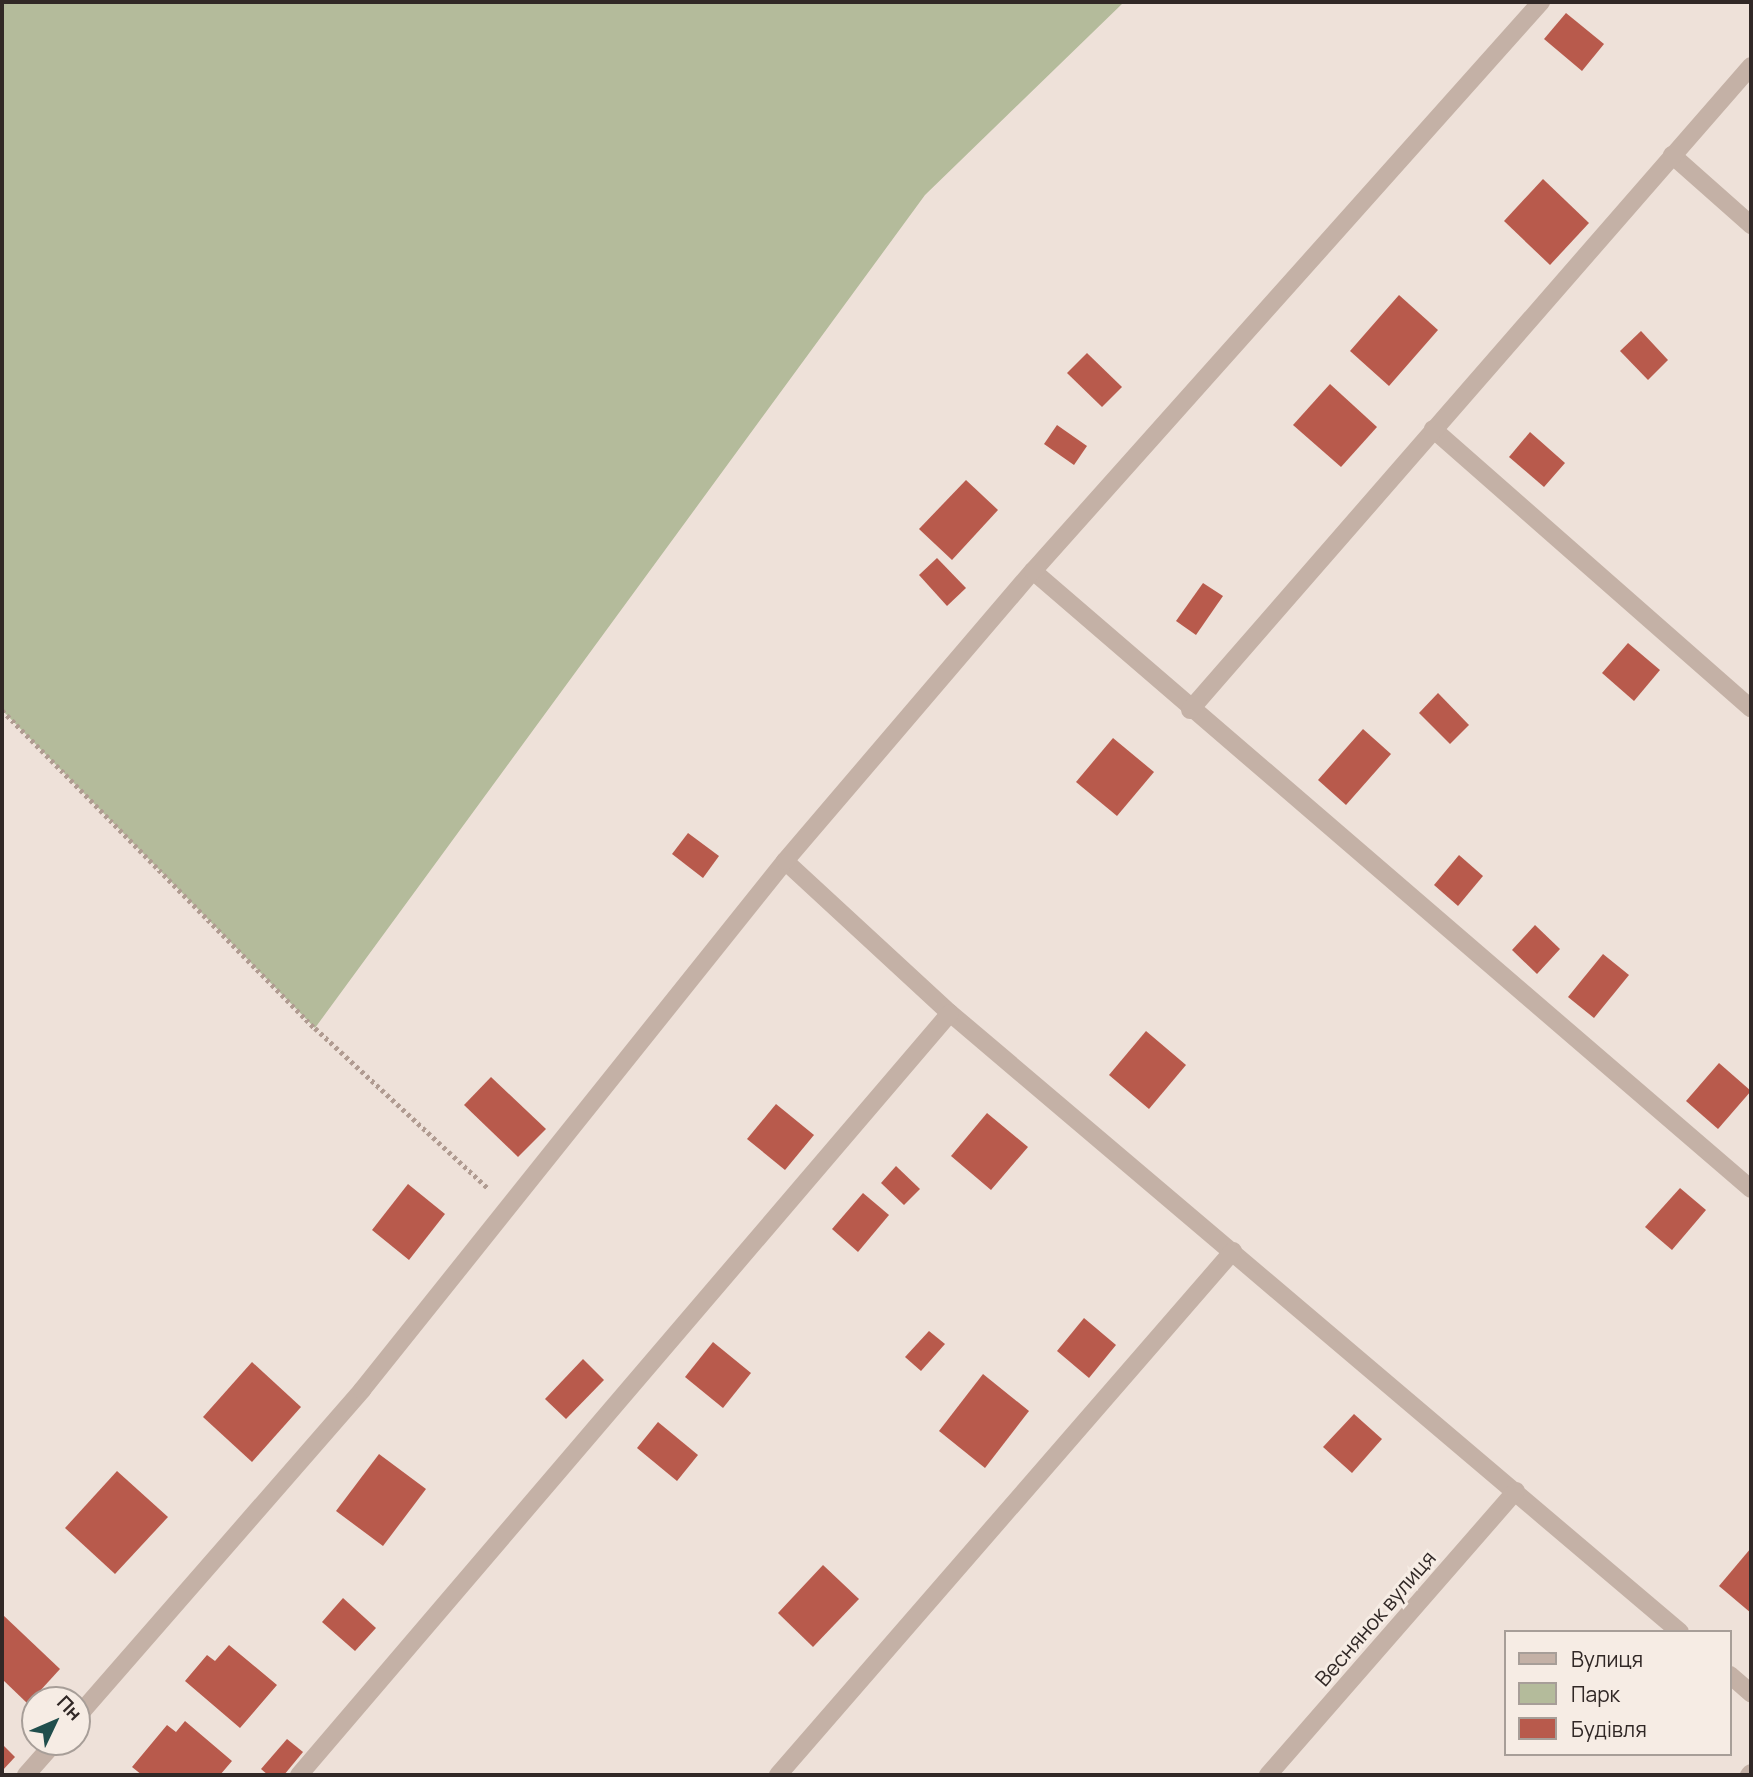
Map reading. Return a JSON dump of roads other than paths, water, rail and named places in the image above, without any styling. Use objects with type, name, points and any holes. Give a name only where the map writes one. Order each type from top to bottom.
[{"type":"street","points":[[91,1701],[510,1209],[785,861],[1033,571],[1541,2]]},
{"type":"street","points":[[1189,710],[1751,65]]},
{"type":"street","points":[[1672,155],[1751,225]]},
{"type":"street","points":[[1433,429],[1751,708]]},
{"type":"street","points":[[1033,571],[1189,710],[1751,1189]]},
{"type":"street","points":[[785,861],[950,1013],[1678,1630]]},
{"type":"street","points":[[299,1775],[950,1013]]},
{"type":"street","points":[[778,1775],[1233,1251]]},
{"type":"street","name":"Веснянок вулиця","points":[[1268,1775],[1516,1491]]},
{"type":"street","points":[[1732,1677],[1751,1693]]},
{"type":"street","points":[[26,1775],[43,1756]]}]
